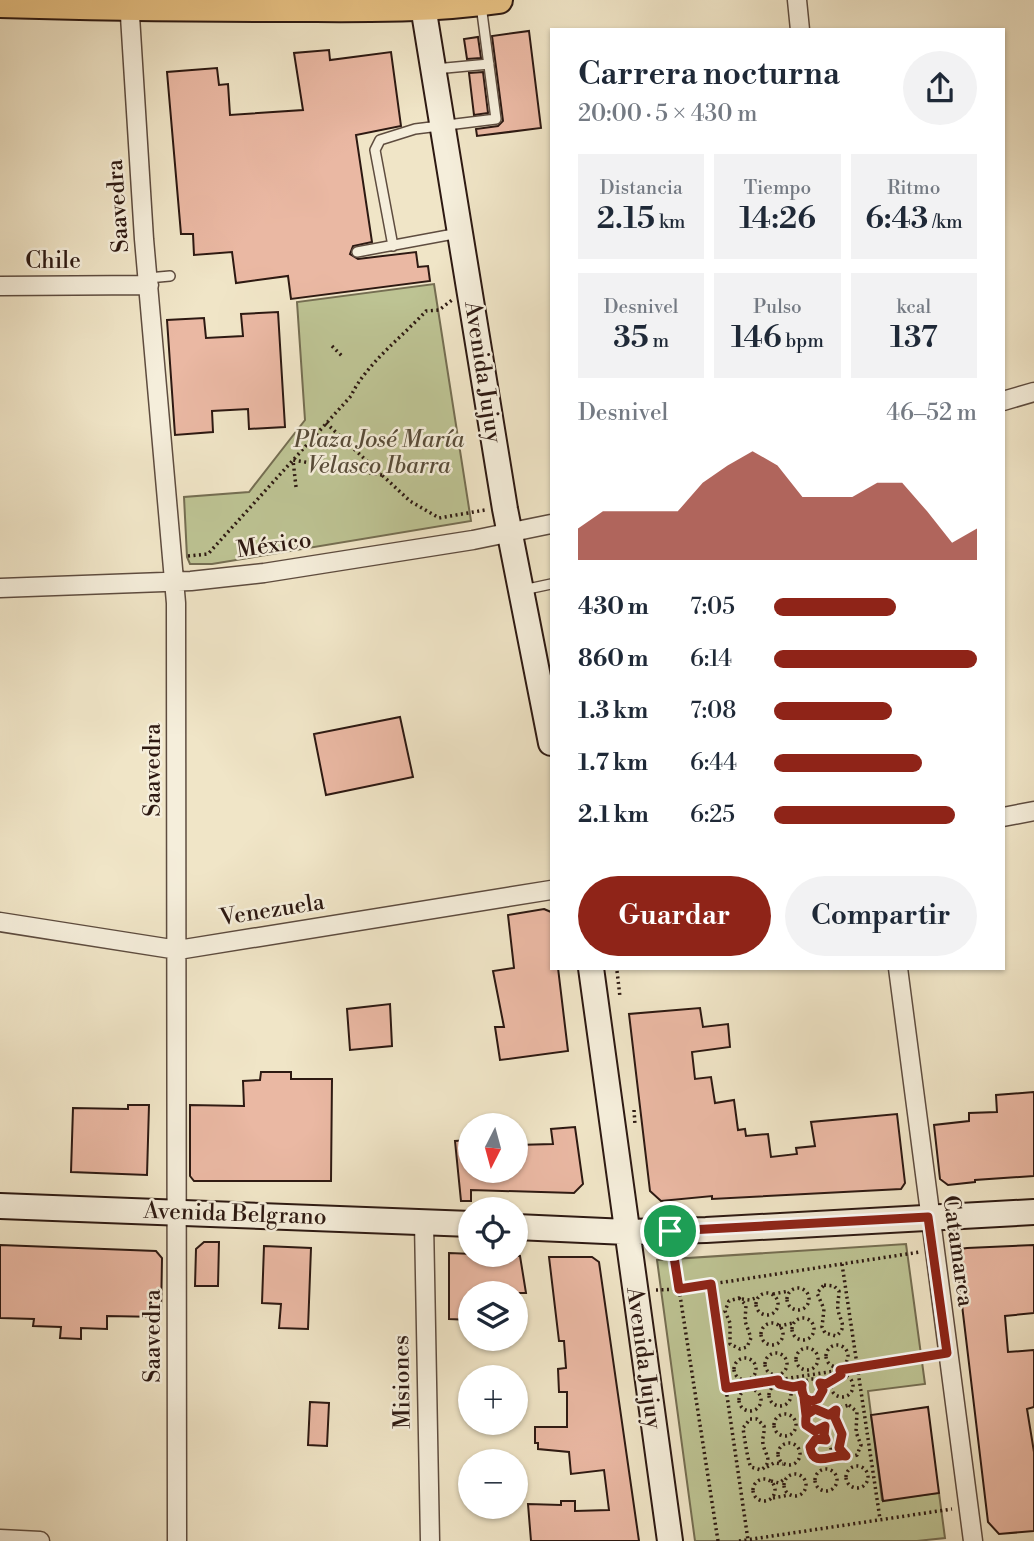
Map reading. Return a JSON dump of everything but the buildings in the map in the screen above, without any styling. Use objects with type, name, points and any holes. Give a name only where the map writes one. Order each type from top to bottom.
[{"type":"main road","points":[[0,5],[490,1]]},
{"type":"main road","name":"Avenida Jujuy","points":[[423,3],[507,521],[550,738]]},
{"type":"main road","name":"Avenida Jujuy","points":[[591,970],[670,1541]]},
{"type":"main road","name":"Avenida Belgrano","points":[[0,1206],[458,1223]]},
{"type":"main road","points":[[528,1228],[670,1231],[1034,1212]]},
{"type":"street","points":[[797,0],[800,28]]},
{"type":"street","name":"Saavedra","points":[[129,4],[176,603],[177,1541]]},
{"type":"street","name":"Chile","points":[[0,286],[149,282]]},
{"type":"street","points":[[1005,400],[1034,392]]},
{"type":"street","name":"México","points":[[0,589],[173,581],[264,573],[507,521],[550,528]]},
{"type":"street","points":[[1005,817],[1034,811]]},
{"type":"street","name":"Venezuela","points":[[0,922],[178,950],[550,890]]},
{"type":"street","name":"Catamarca","points":[[898,970],[928,1217],[973,1541]]},
{"type":"street","name":"Misiones","points":[[424,1222],[430,1541]]},
{"type":"street","points":[[0,1539],[40,1541]]},
{"type":"lane","points":[[393,246],[375,150],[380,140],[415,129],[496,119],[489,64],[490,1]]},
{"type":"lane","points":[[433,69],[489,64]]},
{"type":"lane","points":[[357,252],[461,233]]},
{"type":"lane","points":[[149,282],[170,276]]},
{"type":"lane","points":[[521,590],[550,584]]},
{"type":"path","points":[[208,554],[351,396],[356,385],[426,311]]},
{"type":"path","points":[[332,346],[343,357]]},
{"type":"path","points":[[326,423],[410,501],[439,518],[470,510],[507,521]]},
{"type":"path","points":[[293,460],[383,475]]},
{"type":"path","points":[[293,460],[296,487]]},
{"type":"path","points":[[617,971],[620,997]]},
{"type":"path","points":[[670,1231],[718,1541]]},
{"type":"path","points":[[679,1289],[933,1250]]},
{"type":"path","points":[[842,1264],[880,1520]]},
{"type":"path","points":[[711,1284],[748,1540]]},
{"type":"path","points":[[824,1285],[817,1293],[824,1309],[822,1327],[825,1333]]},
{"type":"path","points":[[781,1340],[771,1345],[756,1341],[743,1349],[736,1349],[729,1340],[730,1323],[725,1307],[729,1301],[739,1298],[750,1300],[771,1294],[782,1295],[801,1288],[813,1290],[824,1285],[834,1286],[839,1292],[838,1311],[844,1325],[841,1331],[836,1336],[825,1333],[802,1340],[795,1337]]},
{"type":"path","points":[[801,1288],[808,1295],[806,1313],[814,1328],[812,1335]]},
{"type":"path","points":[[791,1290],[787,1301],[793,1308]]},
{"type":"path","points":[[771,1294],[777,1300],[776,1310]]},
{"type":"path","points":[[760,1296],[756,1306],[763,1320],[761,1336],[765,1342]]},
{"type":"path","points":[[739,1298],[745,1302],[747,1309],[745,1321],[751,1338],[749,1345]]},
{"type":"path","points":[[760,1312],[766,1315],[776,1310],[801,1309],[807,1305]]},
{"type":"path","points":[[762,1328],[771,1323],[779,1326],[799,1319],[809,1319]]},
{"type":"path","points":[[793,1323],[792,1330],[799,1344],[796,1361],[820,1383],[823,1390],[821,1396]]},
{"type":"path","points":[[773,1403],[770,1397],[772,1388],[787,1364],[783,1356],[783,1334],[779,1326]]},
{"type":"path","points":[[797,1354],[803,1349],[822,1352],[840,1345],[848,1352],[846,1362],[832,1381],[831,1388],[835,1395]]},
{"type":"path","points":[[804,1398],[815,1401],[827,1393],[845,1397],[853,1390],[851,1379],[826,1358],[830,1348]]},
{"type":"path","points":[[808,1428],[801,1392],[802,1385],[816,1365],[818,1355],[813,1349]]},
{"type":"path","points":[[759,1406],[761,1400],[756,1391],[738,1378],[734,1367],[741,1359],[757,1362],[775,1353],[783,1356]]},
{"type":"path","points":[[726,1388],[947,1353]]},
{"type":"path","points":[[751,1360],[755,1366],[754,1376],[740,1395],[740,1405],[749,1411],[765,1402],[780,1406],[789,1401],[792,1395],[788,1387],[770,1373],[765,1366],[766,1359]]},
{"type":"path","points":[[816,1365],[829,1363]]},
{"type":"path","points":[[785,1370],[800,1367]]},
{"type":"path","points":[[754,1376],[770,1373]]},
{"type":"path","points":[[820,1383],[832,1381]]},
{"type":"path","points":[[788,1387],[802,1385]]},
{"type":"path","points":[[756,1391],[772,1388]]},
{"type":"path","points":[[789,1401],[796,1425],[794,1432]]},
{"type":"path","points":[[806,1415],[815,1409],[829,1415],[842,1406],[849,1405],[855,1409],[858,1416],[856,1428],[861,1449],[857,1455],[836,1455],[820,1460],[813,1458]]},
{"type":"path","points":[[836,1410],[835,1418],[842,1434],[839,1448],[846,1456]]},
{"type":"path","points":[[824,1413],[827,1420],[824,1435],[832,1449],[827,1458]]},
{"type":"path","points":[[763,1423],[784,1414],[792,1417]]},
{"type":"path","points":[[764,1468],[769,1459],[764,1447],[765,1429],[763,1423],[750,1419],[744,1424],[743,1432],[748,1444],[748,1465],[757,1470],[764,1468],[774,1463],[793,1465],[799,1461]]},
{"type":"path","points":[[775,1420],[774,1427],[781,1440],[778,1456],[785,1465]]},
{"type":"path","points":[[777,1433],[784,1436],[800,1428],[819,1431],[825,1426]]},
{"type":"path","points":[[780,1448],[789,1443],[805,1448],[816,1439],[826,1440]]},
{"type":"path","points":[[811,1444],[809,1451],[818,1466],[815,1482],[820,1489]]},
{"type":"path","points":[[798,1447],[798,1469],[806,1485],[802,1494]]},
{"type":"path","points":[[801,1476],[794,1474],[779,1483],[764,1479],[757,1482],[753,1492],[760,1501],[781,1495],[802,1494],[812,1489],[830,1491],[835,1487],[849,1485],[856,1488],[863,1486],[868,1476],[863,1467],[856,1466],[841,1474],[825,1469],[817,1475]]},
{"type":"path","points":[[849,1469],[846,1479],[849,1485]]},
{"type":"path","points":[[834,1472],[837,1480],[835,1487]]},
{"type":"path","points":[[788,1477],[784,1487],[791,1496]]},
{"type":"path","points":[[770,1481],[775,1490],[771,1499]]},
{"type":"path","points":[[739,1541],[968,1507]]},
{"type":"green space","name":"Plaza José María Velasco Ibarra","points":[[434,284],[471,521],[212,564],[190,564],[187,557],[184,497],[249,492],[305,420],[297,302]]},
{"type":"green space","points":[[906,1244],[925,1384],[868,1391],[882,1500],[939,1493],[945,1538],[917,1541],[695,1541],[657,1260]]},
{"type":"route","points":[[670,1231],[679,1289],[711,1284],[726,1388],[778,1380],[779,1384],[788,1387],[802,1385],[801,1392],[802,1395],[807,1403],[805,1418],[806,1425],[815,1431],[825,1426],[823,1432],[826,1440],[816,1439],[811,1444],[809,1451],[813,1458],[824,1460],[836,1455],[846,1456],[839,1448],[842,1430],[835,1418],[836,1410],[829,1415],[815,1409],[806,1415],[807,1403],[804,1398],[811,1401],[818,1399],[823,1390],[820,1383],[832,1381],[841,1375],[840,1370],[947,1353],[928,1217],[670,1231]]}]
